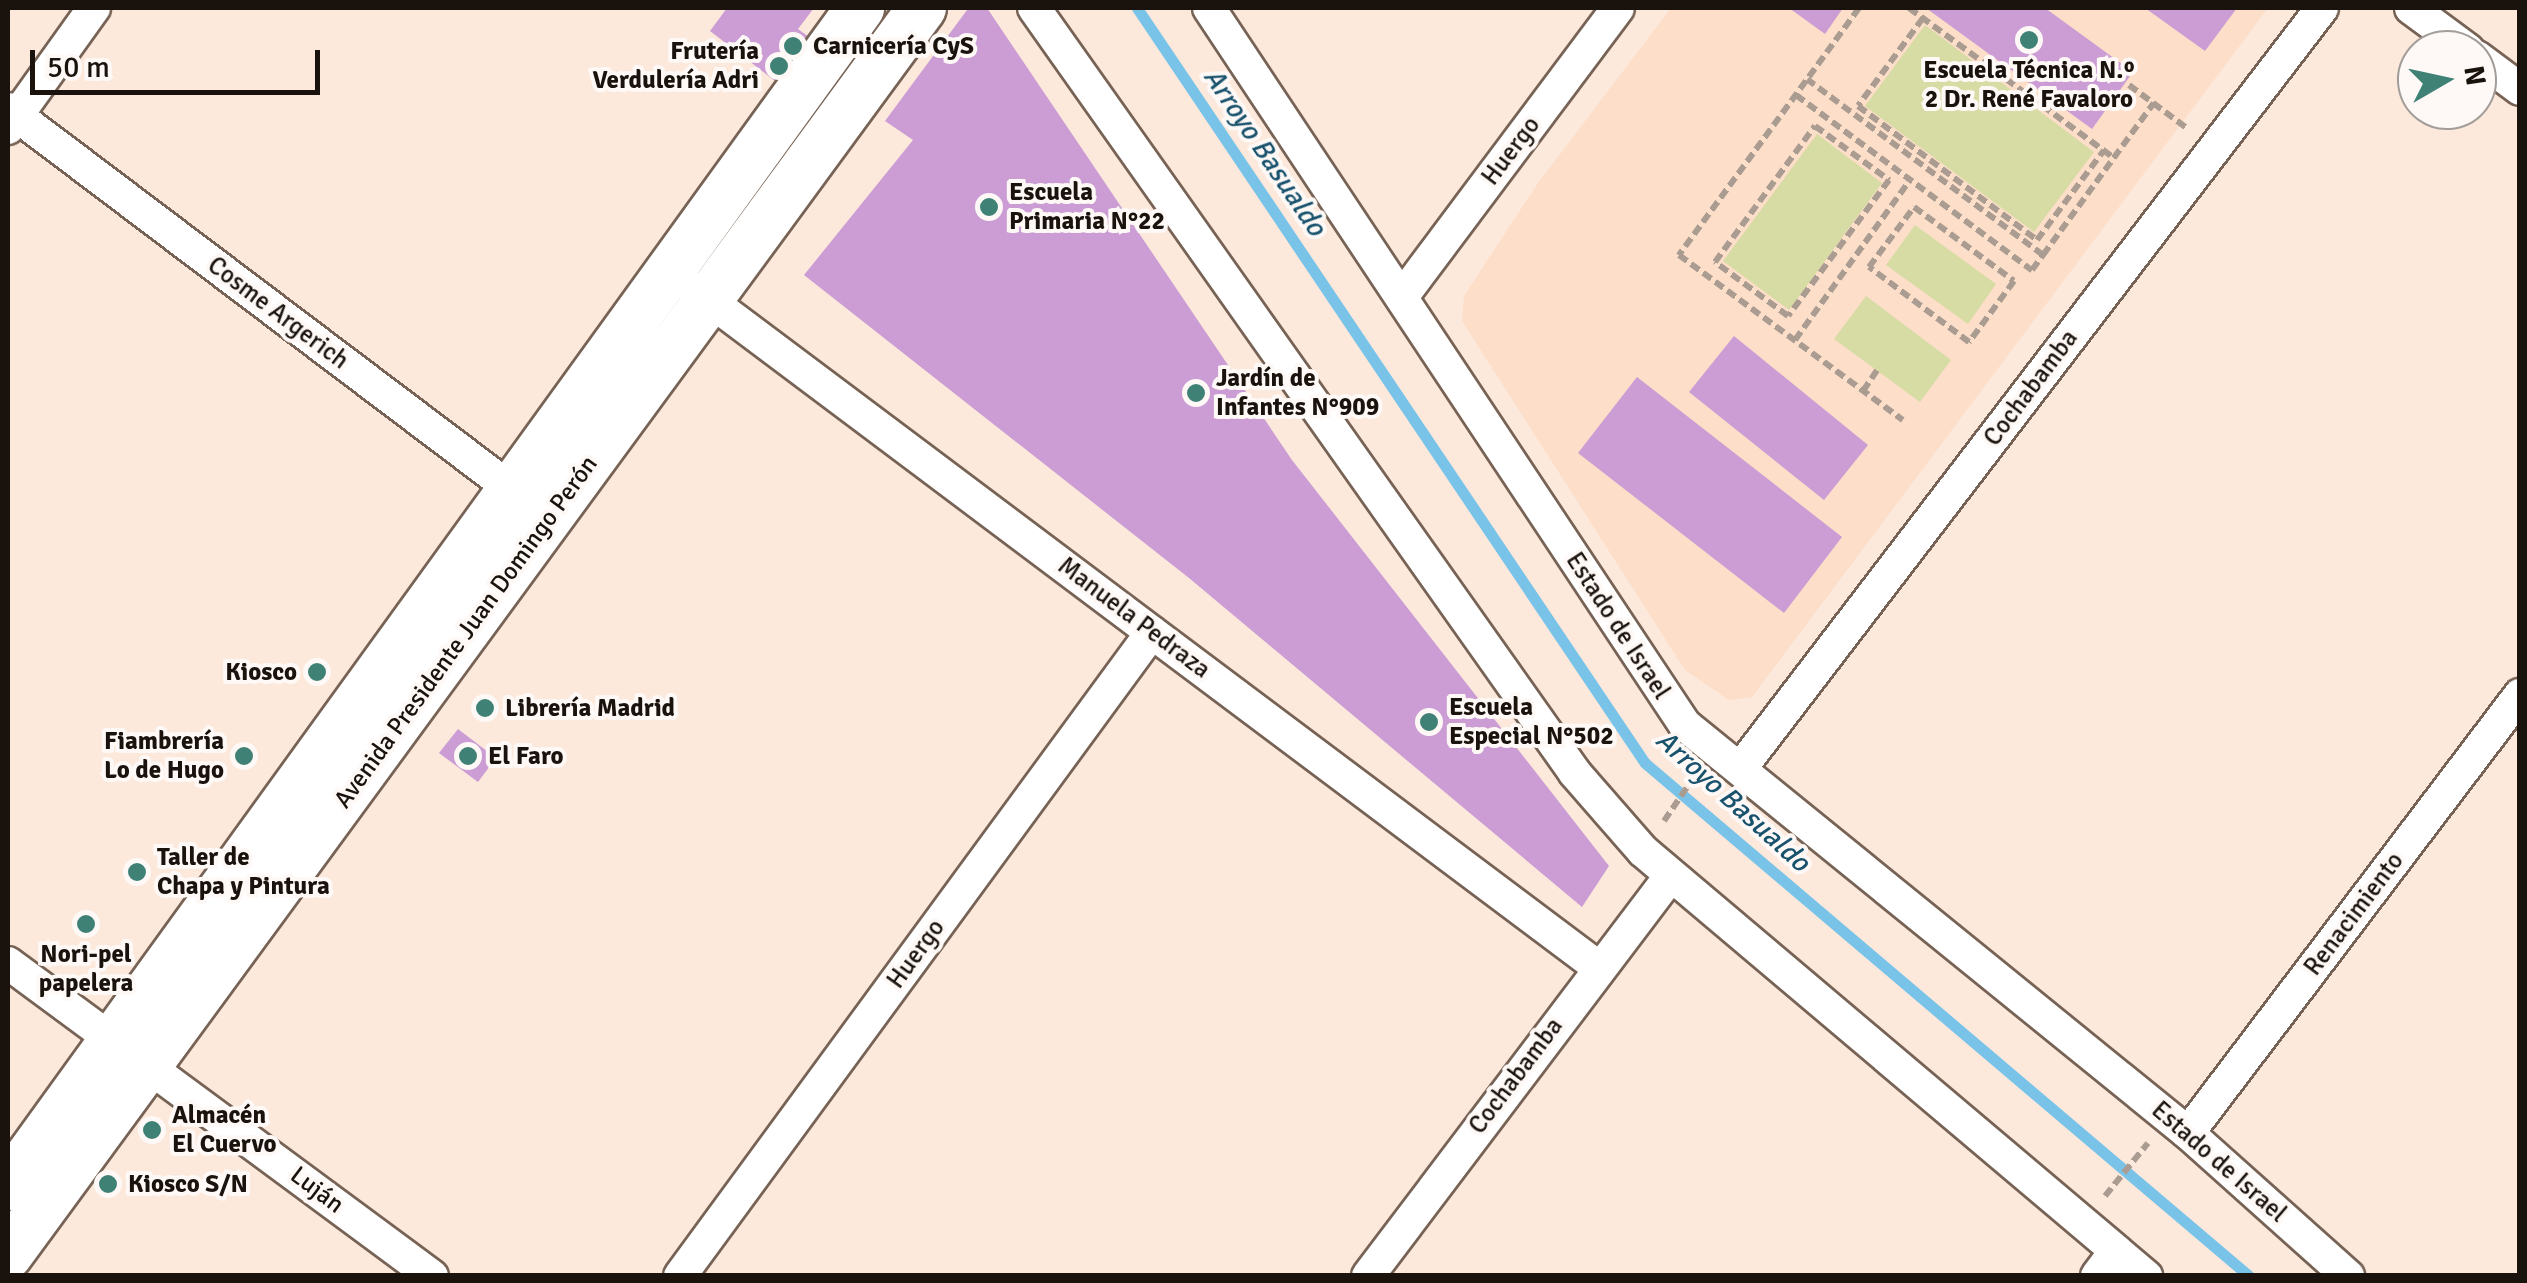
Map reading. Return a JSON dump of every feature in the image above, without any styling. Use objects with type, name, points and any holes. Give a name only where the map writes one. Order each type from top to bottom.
[{"type":"main road","name":"Avenida Presidente Juan Domingo Perón","points":[[8,1255],[133,1053],[511,490],[860,8]]},
{"type":"main road","name":"Avenida Presidente Juan Domingo Perón","points":[[8,1186],[133,1053],[550,518],[922,8]]},
{"type":"street","points":[[11,118],[94,8]]},
{"type":"street","points":[[1034,8],[1575,773],[1668,880],[2106,1263],[2146,1276]]},
{"type":"street","name":"Estado de Israel","points":[[1210,8],[1404,294],[1668,705],[1740,769],[2188,1133],[2348,1276]]},
{"type":"street","name":"Huergo","points":[[1404,294],[1618,8]]},
{"type":"street","name":"Cochabamba","points":[[1740,769],[2322,8]]},
{"type":"street","points":[[2411,8],[2441,30]]},
{"type":"street","points":[[2497,72],[2520,89]]},
{"type":"street","name":"Cosme Argerich","points":[[11,118],[550,518]]},
{"type":"street","name":"Manuela Pedraza","points":[[669,271],[1598,968]]},
{"type":"street","name":"Huergo","points":[[680,1276],[1152,632]]},
{"type":"street","name":"Renacimiento","points":[[2188,1133],[2520,695]]},
{"type":"street","name":"Cochabamba","points":[[1368,1276],[1668,880]]},
{"type":"street","name":"Luján","points":[[8,962],[432,1276]]},
{"type":"path","points":[[1859,8],[1679,255],[1903,420]]},
{"type":"path","points":[[1908,8],[2114,158]]},
{"type":"path","points":[[1878,127],[1858,106],[1923,18]]},
{"type":"path","points":[[1806,80],[1878,127],[2043,255]]},
{"type":"path","points":[[2129,85],[2214,149]]},
{"type":"path","points":[[1796,94],[2032,270],[2154,104]]},
{"type":"path","points":[[1815,126],[1889,180],[1851,232],[1788,316],[1716,262],[1815,126]]},
{"type":"path","points":[[1946,178],[2037,240],[2104,150]]},
{"type":"path","points":[[1794,340],[1910,180]]},
{"type":"path","points":[[1914,206],[1933,221],[2014,281],[1969,342],[1869,268],[1914,206]]},
{"type":"path","points":[[1933,221],[1944,206]]},
{"type":"path","points":[[1851,232],[1866,242]]},
{"type":"path","points":[[1863,391],[1878,370]]},
{"type":"path","points":[[1667,816],[1697,773]]},
{"type":"path","points":[[2109,1191],[2154,1135]]},
{"type":"shaded area","points":[[1671,8],[2268,8],[1752,697],[1729,700],[1685,670],[1462,321],[1464,296],[1538,183]]},
{"type":"green space","points":[[1925,25],[2094,152],[2034,232],[1865,106]]},
{"type":"green space","points":[[1817,134],[1882,183],[1789,310],[1723,261]]},
{"type":"green space","points":[[1915,225],[1996,284],[1968,324],[1886,265]]},
{"type":"green space","points":[[1866,296],[1951,360],[1920,402],[1834,339]]},
{"type":"building","points":[[727,8],[814,8],[798,29],[817,43],[783,87],[710,31]]},
{"type":"building","points":[[987,8],[1292,460],[1609,866],[1582,907],[1189,578],[804,275],[913,140],[885,121],[967,10]]},
{"type":"building","points":[[1789,8],[1843,8],[1825,34]]},
{"type":"building","name":"Escuela Técnica N.º 2 Dr. René Favaloro","points":[[1926,8],[2045,8],[2133,72],[2092,129]]},
{"type":"building","name":"Escuela Técnica N.º 2 Dr. René Favaloro","points":[[2145,8],[2237,8],[2205,51]]},
{"type":"building","points":[[1734,336],[1868,445],[1824,500],[1689,392]]},
{"type":"building","points":[[1637,377],[1842,537],[1784,613],[1578,453]]},
{"type":"building","name":"El Faro","points":[[458,729],[496,758],[478,782],[439,753]]},
{"type":"waterway","name":"Arroyo Basualdo","points":[[1137,8],[1645,763],[2249,1276]]},
{"type":"place","name":"Escuela Técnica N.º 2 Dr. René Favaloro","points":[[2029,40]]},
{"type":"place","name":"Carnicería CyS","points":[[793,46]]},
{"type":"place","name":"Frutería Verdulería Adri","points":[[779,66]]},
{"type":"place","name":"Escuela Primaria N°22","points":[[989,207]]},
{"type":"place","name":"Jardín de Infantes N°909","points":[[1196,393]]},
{"type":"place","name":"Kiosco","points":[[317,672]]},
{"type":"place","name":"Librería Madrid","points":[[485,708]]},
{"type":"place","name":"Escuela Especial N°502","points":[[1429,722]]},
{"type":"place","name":"Fiambrería Lo de Hugo","points":[[244,756]]},
{"type":"place","name":"El Faro","points":[[468,756]]},
{"type":"place","name":"Taller de Chapa y Pintura","points":[[137,872]]},
{"type":"place","name":"Nori-pel papelera","points":[[86,924]]},
{"type":"place","name":"Almacén El Cuervo","points":[[152,1130]]},
{"type":"place","name":"Kiosco S/N","points":[[108,1184]]}]
